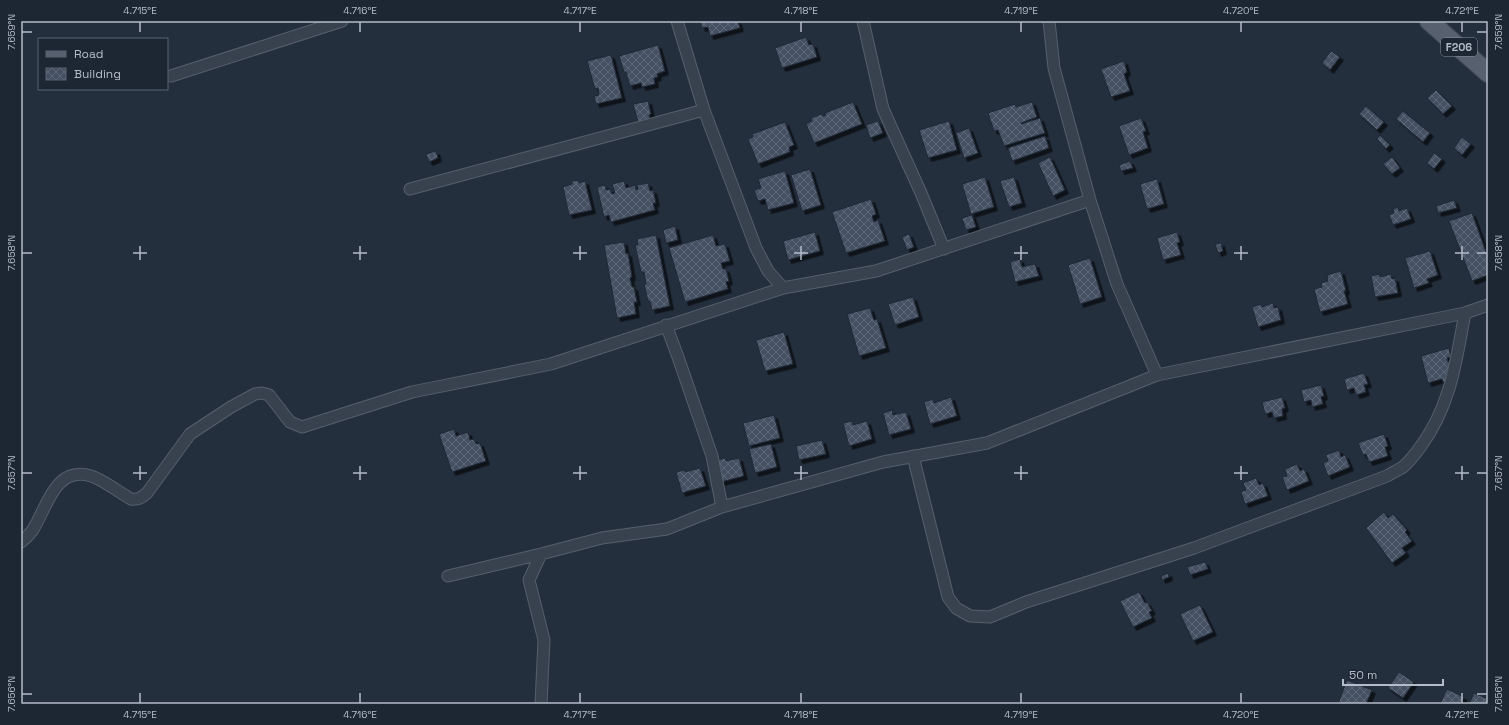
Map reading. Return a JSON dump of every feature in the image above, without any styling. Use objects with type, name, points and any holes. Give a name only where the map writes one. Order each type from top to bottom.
[{"type":"main road","name":"F206","points":[[1429,21],[1488,73]]},
{"type":"street","points":[[171,76],[342,21]]},
{"type":"street","points":[[676,21],[704,110],[756,248],[768,271],[783,288]]},
{"type":"street","points":[[863,21],[883,109],[921,193],[944,249]]},
{"type":"street","points":[[1049,21],[1054,68],[1090,200],[1117,284],[1157,375]]},
{"type":"street","points":[[410,189],[704,110]]},
{"type":"street","points":[[21,542],[32,532],[52,491],[62,480],[72,475],[82,474],[92,476],[131,499],[136,500],[141,498],[190,434],[231,407],[255,394],[262,393],[269,395],[290,422],[302,427],[412,392],[551,364],[666,325],[783,288],[876,271],[1090,200]]},
{"type":"street","points":[[448,576],[602,538],[667,529],[722,507],[883,462],[987,443],[1157,375],[1465,313],[1488,305]]},
{"type":"street","points":[[913,456],[948,597],[956,608],[970,616],[990,616],[1026,602],[1194,548],[1387,476],[1404,466],[1428,437],[1439,418],[1452,382],[1465,313]]},
{"type":"street","points":[[666,325],[712,456],[722,507]]},
{"type":"street","points":[[541,554],[529,580],[544,640],[541,704]]},
{"type":"building","points":[[700,21],[738,21],[740,28],[710,36],[708,27],[702,28]]},
{"type":"building","points":[[806,37],[809,45],[813,44],[817,57],[782,68],[775,48]]},
{"type":"building","points":[[658,45],[665,71],[657,74],[658,77],[654,78],[655,84],[642,87],[641,83],[630,86],[619,56]]},
{"type":"building","points":[[1331,51],[1340,57],[1330,70],[1322,63]]},
{"type":"building","points":[[611,55],[622,98],[596,104],[594,96],[599,95],[598,88],[595,89],[587,61]]},
{"type":"building","points":[[1124,61],[1127,72],[1124,74],[1130,91],[1111,97],[1101,69]]},
{"type":"building","points":[[1436,90],[1452,106],[1443,114],[1427,98]]},
{"type":"building","points":[[648,101],[651,122],[639,125],[633,104]]},
{"type":"building","points":[[853,102],[862,124],[814,143],[806,124],[812,121],[811,118],[822,114],[823,116],[826,115],[825,113]]},
{"type":"building","points":[[1032,102],[1037,117],[1021,124],[1040,118],[1045,133],[1004,146],[998,130],[994,131],[988,113],[1015,104],[1016,107]]},
{"type":"building","points":[[1366,106],[1384,122],[1377,130],[1359,114]]},
{"type":"building","points":[[1403,111],[1430,133],[1423,142],[1396,119]]},
{"type":"building","points":[[1141,118],[1146,131],[1143,132],[1148,148],[1129,155],[1119,126]]},
{"type":"building","points":[[878,121],[883,133],[870,138],[866,125]]},
{"type":"building","points":[[949,121],[957,150],[928,158],[919,130]]},
{"type":"building","points":[[785,122],[794,145],[789,147],[790,152],[758,164],[748,139],[753,137],[752,134]]},
{"type":"building","points":[[969,128],[978,153],[964,158],[956,133]]},
{"type":"building","points":[[1380,135],[1390,145],[1386,149],[1377,139]]},
{"type":"building","points":[[1045,136],[1049,148],[1012,161],[1008,148]]},
{"type":"building","points":[[1462,137],[1471,144],[1462,155],[1454,148]]},
{"type":"building","points":[[436,151],[438,158],[429,162],[426,154]]},
{"type":"building","points":[[1434,153],[1442,159],[1434,169],[1427,163]]},
{"type":"building","points":[[1050,157],[1065,190],[1053,196],[1038,163]]},
{"type":"building","points":[[1392,157],[1400,168],[1392,174],[1383,164]]},
{"type":"building","points":[[1130,161],[1133,168],[1121,171],[1119,165]]},
{"type":"building","points":[[810,169],[821,205],[802,211],[791,175]]},
{"type":"building","points":[[785,171],[794,203],[768,210],[765,199],[758,201],[754,190],[761,188],[758,179]]},
{"type":"building","points":[[985,177],[994,207],[971,214],[962,184]]},
{"type":"building","points":[[1014,177],[1022,203],[1009,207],[1000,181]]},
{"type":"building","points":[[1157,179],[1164,204],[1147,209],[1140,184]]},
{"type":"building","points":[[578,180],[579,183],[585,181],[592,210],[569,215],[563,187],[572,184],[572,181]]},
{"type":"building","points":[[624,181],[626,188],[635,185],[636,190],[638,189],[637,185],[648,183],[650,191],[653,190],[656,203],[653,203],[655,210],[611,222],[609,215],[604,217],[597,187],[605,185],[606,190],[610,189],[612,194],[615,193],[612,184]]},
{"type":"building","points":[[871,199],[876,214],[872,216],[874,222],[878,220],[885,241],[846,253],[832,212]]},
{"type":"building","points":[[1454,200],[1457,208],[1438,213],[1436,206]]},
{"type":"building","points":[[1398,207],[1399,211],[1407,208],[1411,219],[1393,225],[1389,215],[1394,213],[1393,209]]},
{"type":"building","points":[[1472,213],[1486,252],[1488,252],[1488,275],[1472,281],[1449,221]]},
{"type":"building","points":[[972,215],[976,227],[966,230],[962,218]]},
{"type":"building","points":[[675,226],[678,240],[666,243],[663,230]]},
{"type":"building","points":[[815,232],[820,251],[788,260],[783,241]]},
{"type":"building","points":[[1177,232],[1180,242],[1177,243],[1181,255],[1163,260],[1157,238]]},
{"type":"building","points":[[909,234],[914,247],[907,250],[902,237]]},
{"type":"building","points":[[656,235],[670,306],[652,310],[644,284],[646,284],[644,272],[641,272],[635,245],[638,245],[637,239]]},
{"type":"building","points":[[713,235],[716,246],[725,244],[730,261],[721,263],[723,269],[726,269],[729,281],[726,282],[728,289],[685,302],[669,248]]},
{"type":"building","points":[[624,242],[626,254],[628,253],[632,277],[630,278],[632,287],[634,287],[637,302],[634,302],[636,314],[617,318],[604,245]]},
{"type":"building","points":[[1221,243],[1223,251],[1218,253],[1215,244]]},
{"type":"building","points":[[1430,251],[1438,275],[1427,279],[1429,283],[1414,288],[1405,258]]},
{"type":"building","points":[[1090,258],[1102,297],[1080,304],[1068,265]]},
{"type":"building","points":[[1020,259],[1022,267],[1035,264],[1039,276],[1015,282],[1010,262]]},
{"type":"building","points":[[1341,271],[1346,291],[1344,291],[1348,304],[1320,312],[1314,289],[1322,287],[1321,283],[1328,281],[1327,275]]},
{"type":"building","points":[[1379,274],[1380,277],[1391,274],[1392,279],[1395,278],[1398,293],[1375,297],[1371,276]]},
{"type":"building","points":[[913,297],[919,317],[895,325],[888,304]]},
{"type":"building","points":[[1273,303],[1274,308],[1278,307],[1281,320],[1258,327],[1252,307],[1261,304],[1262,307]]},
{"type":"building","points":[[870,308],[874,320],[877,319],[886,348],[859,356],[847,314]]},
{"type":"building","points":[[784,332],[793,364],[765,371],[756,340]]},
{"type":"building","points":[[1449,348],[1451,357],[1447,358],[1448,362],[1451,361],[1453,380],[1443,382],[1442,379],[1428,383],[1421,356]]},
{"type":"building","points":[[1364,373],[1368,384],[1364,385],[1366,392],[1356,395],[1354,388],[1347,390],[1344,379]]},
{"type":"building","points":[[1321,385],[1324,396],[1321,397],[1323,404],[1312,407],[1311,400],[1304,402],[1301,390]]},
{"type":"building","points":[[951,397],[957,416],[930,424],[924,402],[933,399],[934,403]]},
{"type":"building","points":[[1282,397],[1285,408],[1282,409],[1283,416],[1274,418],[1272,412],[1265,414],[1262,402]]},
{"type":"building","points":[[892,410],[893,415],[906,412],[911,429],[889,435],[883,413]]},
{"type":"building","points":[[774,415],[780,438],[749,446],[743,423]]},
{"type":"building","points":[[852,421],[853,425],[867,421],[872,439],[849,446],[843,423]]},
{"type":"building","points":[[454,429],[456,436],[468,432],[470,440],[474,439],[476,444],[480,443],[486,461],[452,472],[439,434]]},
{"type":"building","points":[[1384,434],[1388,446],[1385,447],[1388,456],[1369,462],[1366,454],[1363,455],[1358,443]]},
{"type":"building","points":[[822,440],[826,454],[799,460],[796,446]]},
{"type":"building","points":[[771,444],[777,467],[755,473],[749,449]]},
{"type":"building","points":[[1339,450],[1341,457],[1345,455],[1350,467],[1328,476],[1323,463],[1328,461],[1326,455]]},
{"type":"building","points":[[725,458],[726,461],[739,458],[744,476],[721,482],[715,461]]},
{"type":"building","points":[[1297,464],[1300,471],[1304,469],[1309,481],[1287,490],[1282,477],[1287,476],[1285,469]]},
{"type":"building","points":[[700,468],[706,486],[682,493],[676,472],[685,470],[685,472]]},
{"type":"building","points":[[1256,478],[1259,485],[1263,483],[1268,496],[1245,504],[1241,492],[1246,490],[1243,483]]},
{"type":"building","points":[[1384,512],[1388,518],[1393,514],[1407,530],[1405,532],[1412,541],[1402,548],[1406,553],[1392,563],[1366,528]]},
{"type":"building","points":[[1205,562],[1208,569],[1190,575],[1187,567]]},
{"type":"building","points":[[1168,573],[1169,577],[1162,580],[1161,576]]},
{"type":"building","points":[[1139,592],[1145,603],[1147,602],[1152,611],[1149,612],[1152,618],[1133,627],[1120,601]]},
{"type":"building","points":[[1200,605],[1213,632],[1193,641],[1180,614]]},
{"type":"building","points":[[1399,672],[1414,682],[1403,698],[1388,688]]},
{"type":"building","points":[[1347,680],[1372,690],[1366,704],[1338,704]]},
{"type":"building","points":[[1447,689],[1464,697],[1460,704],[1440,704]]},
{"type":"building","points":[[1474,693],[1488,699],[1488,704],[1469,704]]}]
